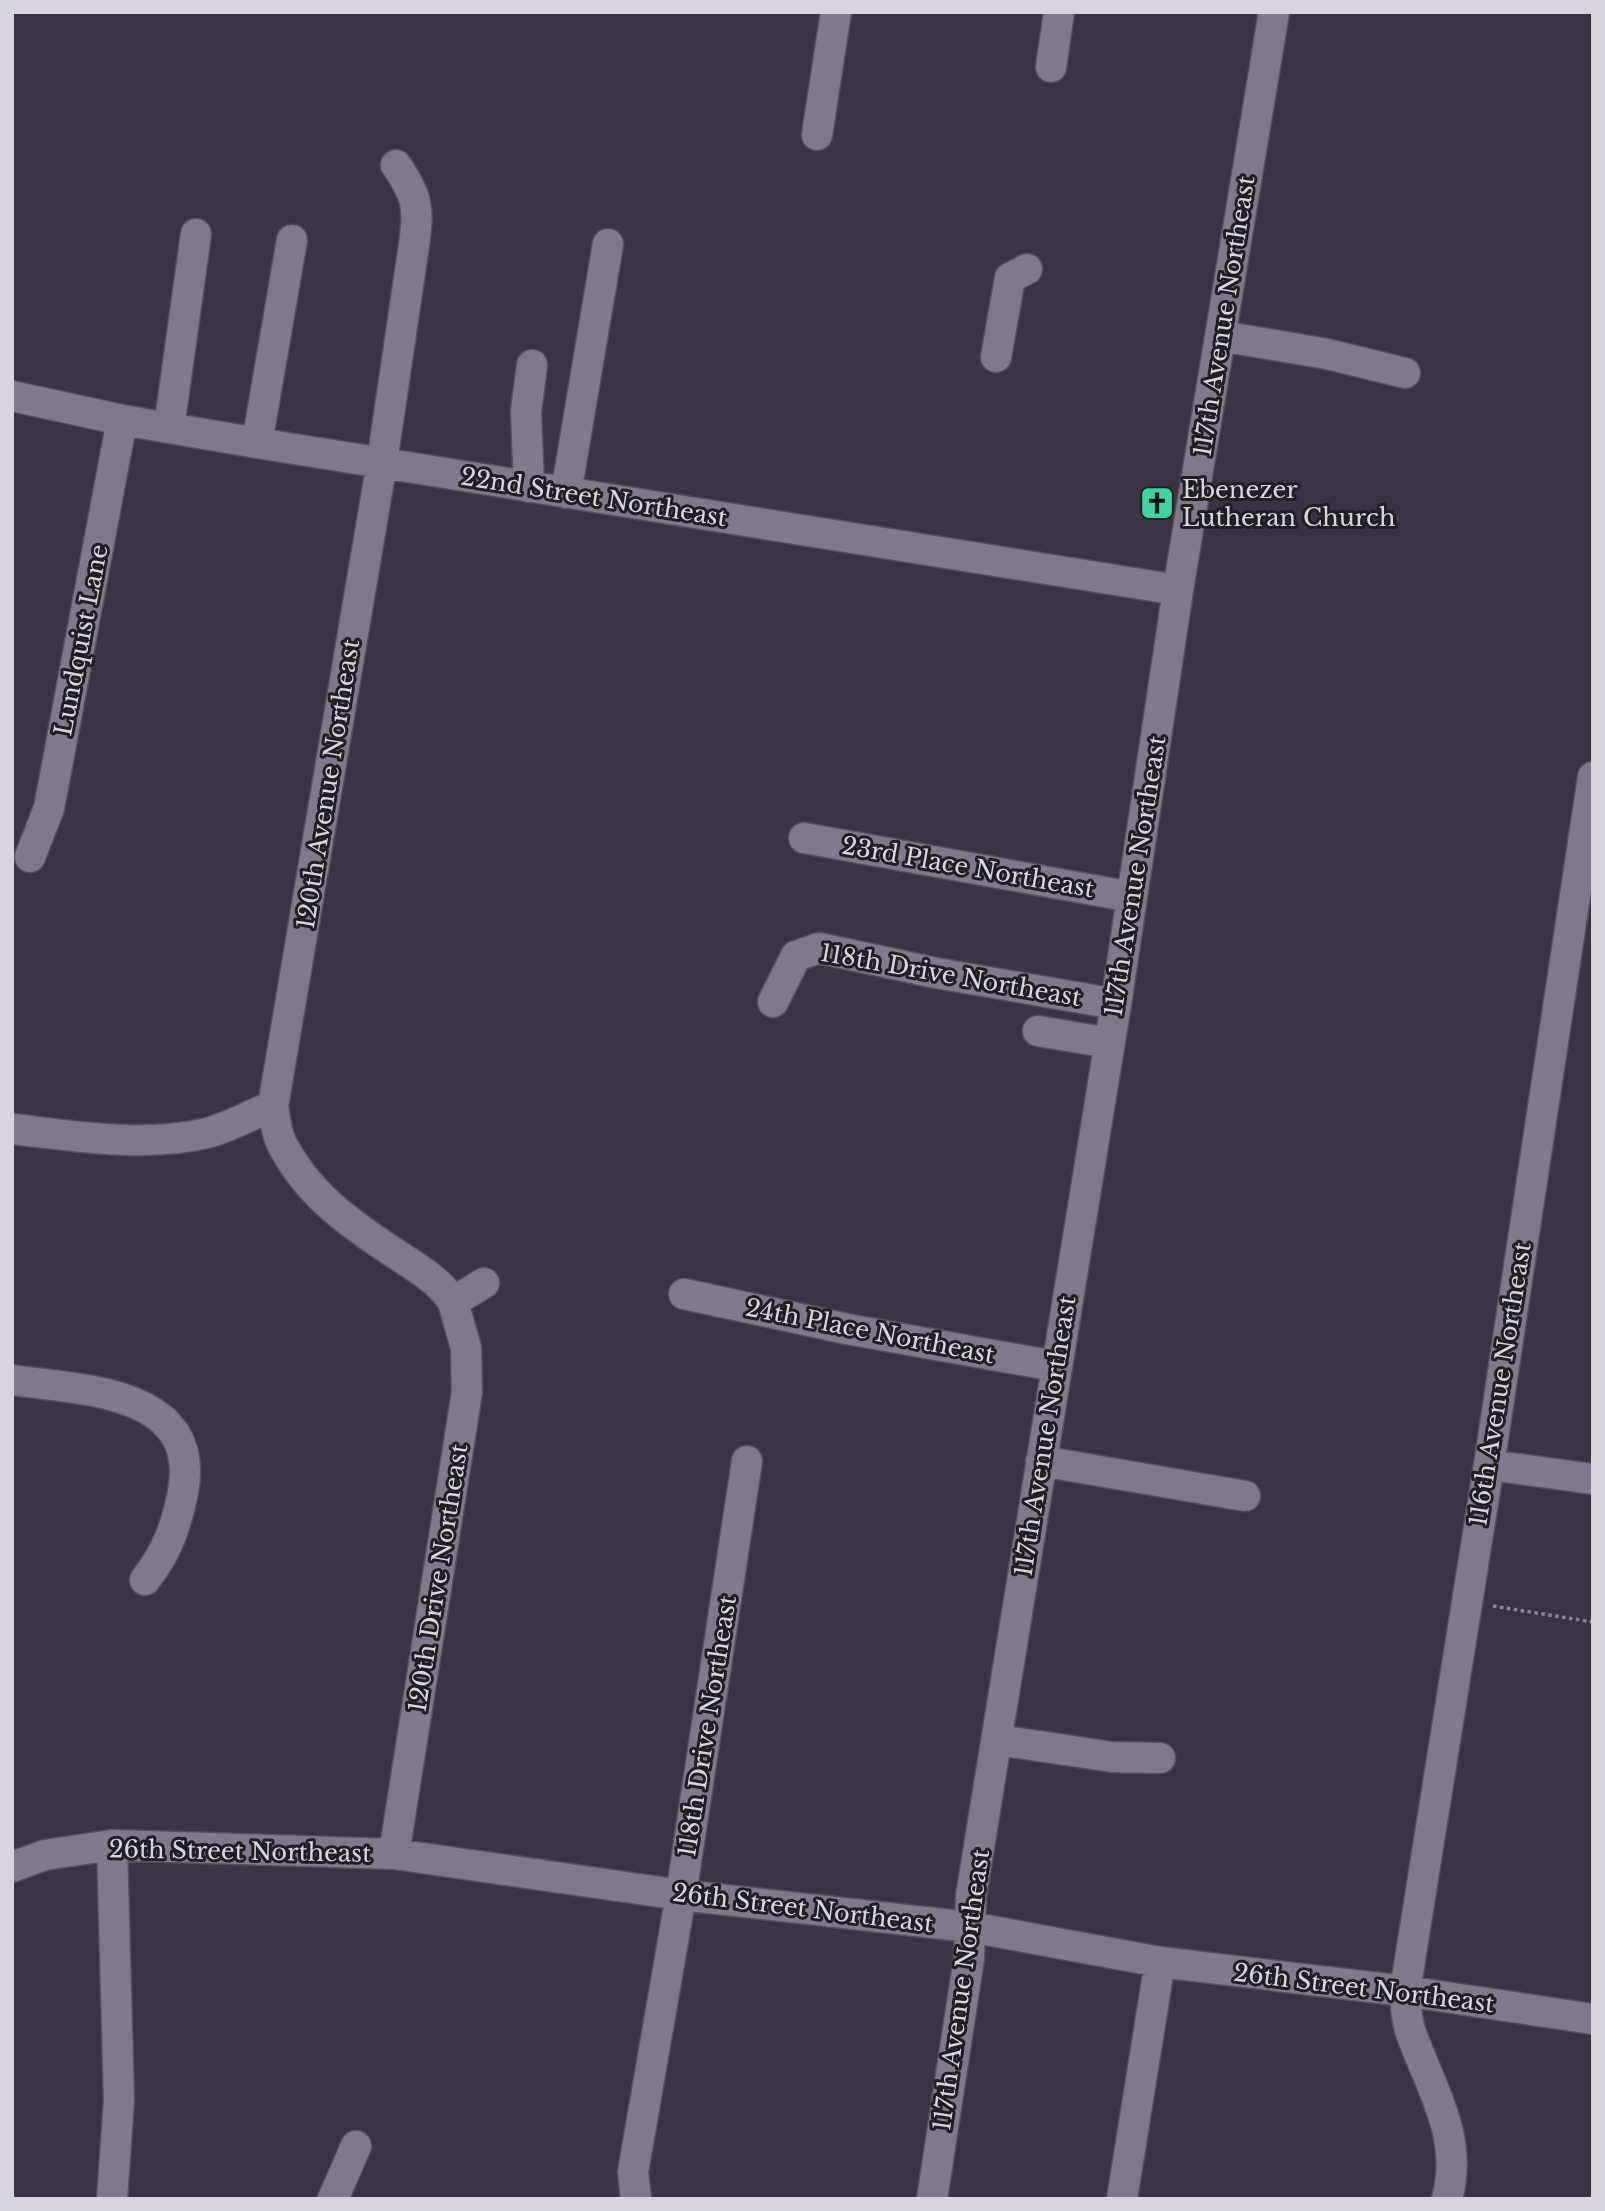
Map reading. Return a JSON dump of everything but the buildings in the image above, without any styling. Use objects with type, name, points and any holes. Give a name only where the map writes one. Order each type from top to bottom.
[{"type":"street","points":[[817,135],[836,12]]},
{"type":"street","points":[[1051,66],[1059,12]]},
{"type":"street","name":"117th Avenue Northeast","points":[[932,2199],[969,1958],[971,1896],[998,1740],[1055,1366],[1116,1004],[1219,300],[1274,12]]},
{"type":"street","name":"120th Avenue Northeast","points":[[273,1106],[382,462],[418,209],[411,186],[396,165]]},
{"type":"street","points":[[169,428],[196,234]]},
{"type":"street","points":[[257,443],[292,240]]},
{"type":"street","points":[[566,493],[608,244]]},
{"type":"street","points":[[996,357],[1010,278],[1027,269]]},
{"type":"street","points":[[1215,341],[1327,354],[1405,373]]},
{"type":"street","points":[[529,487],[526,412],[532,365]]},
{"type":"street","name":"22nd Street Northeast","points":[[12,396],[122,420],[257,443],[566,493],[968,551],[1178,590]]},
{"type":"street","name":"Lundquist Lane","points":[[30,857],[49,808],[122,420]]},
{"type":"street","name":"116th Avenue Northeast","points":[[1447,2199],[1453,2154],[1447,2121],[1410,2033],[1405,1991],[1489,1465],[1592,780]]},
{"type":"street","name":"23rd Place Northeast","points":[[804,838],[1132,897]]},
{"type":"street","name":"118th Drive Northeast","points":[[774,1002],[796,956],[819,948],[936,973],[1116,1004]]},
{"type":"street","points":[[1038,1031],[1109,1043]]},
{"type":"street","points":[[12,1129],[115,1141],[158,1139],[208,1132],[273,1106],[280,1140],[304,1179],[347,1223],[426,1273],[445,1290],[453,1302],[484,1283]]},
{"type":"street","name":"24th Place Northeast","points":[[684,1294],[847,1329],[1055,1366]]},
{"type":"street","name":"120th Drive Northeast","points":[[394,1854],[467,1392],[466,1348],[453,1302]]},
{"type":"street","points":[[12,1380],[114,1394],[150,1410],[174,1428],[184,1451],[185,1482],[176,1529],[163,1558],[145,1580]]},
{"type":"street","name":"118th Drive Northeast","points":[[636,2199],[633,2172],[681,1895],[747,1461]]},
{"type":"street","points":[[1041,1461],[1245,1496]]},
{"type":"street","points":[[1489,1465],[1593,1479]]},
{"type":"street","points":[[998,1740],[1112,1757],[1160,1758]]},
{"type":"street","points":[[112,1845],[119,2100],[113,2199]]},
{"type":"street","name":"26th Street Northeast","points":[[12,1867],[45,1855],[112,1845],[394,1854],[681,1895],[970,1927],[1160,1962],[1405,1991],[1593,2019]]},
{"type":"street","points":[[1122,2199],[1160,1962]]},
{"type":"street","points":[[333,2199],[356,2146]]},
{"type":"path","points":[[1467,1602],[1593,1622]]},
{"type":"place","name":"Ebenezer Lutheran Church","points":[[1157,503]]}]
